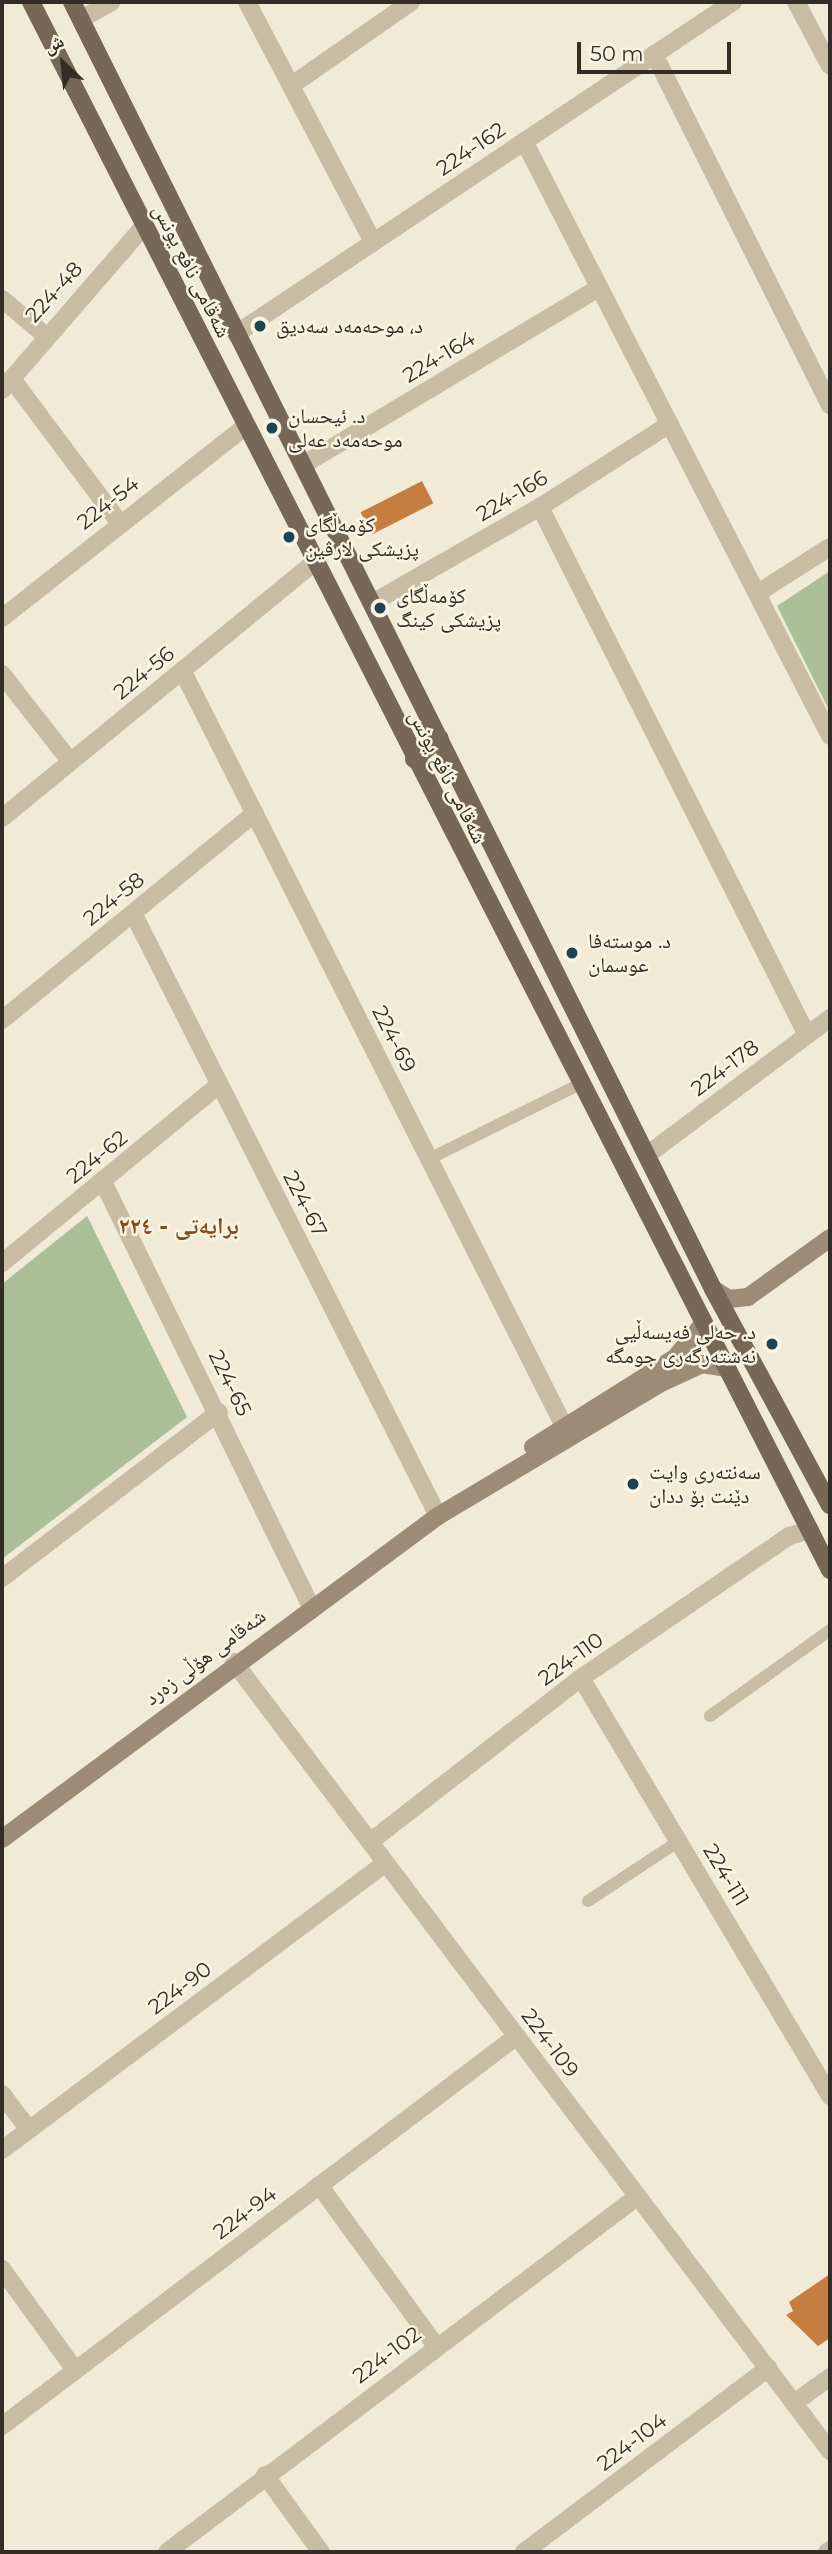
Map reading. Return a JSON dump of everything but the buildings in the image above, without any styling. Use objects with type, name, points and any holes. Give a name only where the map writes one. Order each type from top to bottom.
[{"type":"main road","name":"شەقامی نافع یونس","points":[[31,2],[313,563],[830,1570]]},
{"type":"main road","name":"شەقامی نافع یونس","points":[[72,2],[236,334],[374,602],[713,1289],[830,1505]]},
{"type":"main road","points":[[414,760],[440,738]]},
{"type":"street","points":[[81,19],[112,2]]},
{"type":"street","points":[[247,2],[373,242]]},
{"type":"street","points":[[292,85],[411,2]]},
{"type":"street","name":"224-162","points":[[236,334],[733,2]]},
{"type":"street","points":[[796,2],[830,66]]},
{"type":"street","points":[[654,54],[830,405]]},
{"type":"street","points":[[524,141],[830,737]]},
{"type":"street","name":"224-48","points":[[7,384],[46,335],[144,226]]},
{"type":"street","name":"224-164","points":[[303,465],[599,289]]},
{"type":"street","points":[[2,299],[46,335]]},
{"type":"street","points":[[7,384],[119,522]]},
{"type":"street","name":"224-166","points":[[374,602],[540,507],[670,424]]},
{"type":"street","name":"224-54","points":[[2,618],[119,522],[245,427]]},
{"type":"street","points":[[540,507],[807,1035]]},
{"type":"street","points":[[758,593],[830,547]]},
{"type":"street","name":"224-56","points":[[2,818],[313,563]]},
{"type":"street","name":"224-69","points":[[183,672],[564,1426]]},
{"type":"street","points":[[2,674],[70,761]]},
{"type":"street","name":"224-58","points":[[2,1020],[255,813]]},
{"type":"street","name":"224-67","points":[[133,913],[438,1516]]},
{"type":"street","name":"224-178","points":[[647,1155],[830,1018]]},
{"type":"street","name":"224-62","points":[[2,1263],[219,1085]]},
{"type":"street","name":"224-65","points":[[103,1182],[219,1412],[311,1606]]},
{"type":"street","points":[[740,1338],[738,1316],[748,1297],[830,1238]]},
{"type":"street","points":[[713,1289],[729,1300],[748,1297]]},
{"type":"street","name":"شەقامی هۆڵی زەرد","points":[[438,1516],[443,1506],[564,1426],[675,1358],[702,1324]]},
{"type":"street","name":"شەقامی هۆڵی زەرد","points":[[2,1839],[234,1662],[438,1516],[663,1382],[702,1364],[726,1367]]},
{"type":"street","points":[[2,1578],[219,1412]]},
{"type":"street","name":"224-110","points":[[370,1842],[582,1678],[789,1536],[810,1530]]},
{"type":"street","name":"224-109","points":[[234,1662],[830,2451]]},
{"type":"street","name":"224-111","points":[[582,1678],[830,2096]]},
{"type":"street","name":"224-90","points":[[2,2150],[386,1863]]},
{"type":"street","name":"224-94","points":[[2,2426],[517,2036]]},
{"type":"street","points":[[2,2094],[30,2130]]},
{"type":"street","points":[[319,2185],[436,2346]]},
{"type":"street","name":"224-102","points":[[167,2552],[265,2475],[638,2196]]},
{"type":"street","points":[[2,2269],[75,2370]]},
{"type":"street","name":"224-104","points":[[524,2552],[768,2368]]},
{"type":"street","points":[[794,2403],[830,2377]]},
{"type":"street","points":[[265,2475],[321,2552]]},
{"type":"lane","points":[[429,1159],[580,1083]]},
{"type":"lane","points":[[710,1716],[830,1630]]},
{"type":"lane","points":[[588,1901],[679,1841]]},
{"type":"green space","points":[[830,571],[830,712],[777,606]]},
{"type":"green space","points":[[87,1216],[187,1417],[2,1559],[2,1284]]},
{"type":"place","name":"د، موحەمەد سەدیق","points":[[260,326]]},
{"type":"place","name":"د. ئیحسان موحەمەد عەلی","points":[[272,428]]},
{"type":"place","name":"کۆمەڵگای پزیشکی لارڤین","points":[[289,537]]},
{"type":"place","name":"کۆمەڵگای پزیشکی کینگ","points":[[380,608]]},
{"type":"place","name":"د. موستەفا عوسمان","points":[[572,953]]},
{"type":"place","name":"د. حەلی فەیسەڵیی نەشتەرگەری جومگە","points":[[772,1344]]},
{"type":"place","name":"سەنتەری وایت دێنت بۆ ددان","points":[[633,1484]]},
{"type":"district","name":"برایەتی - ٢٢٤","points":[[179,1226]]}]
